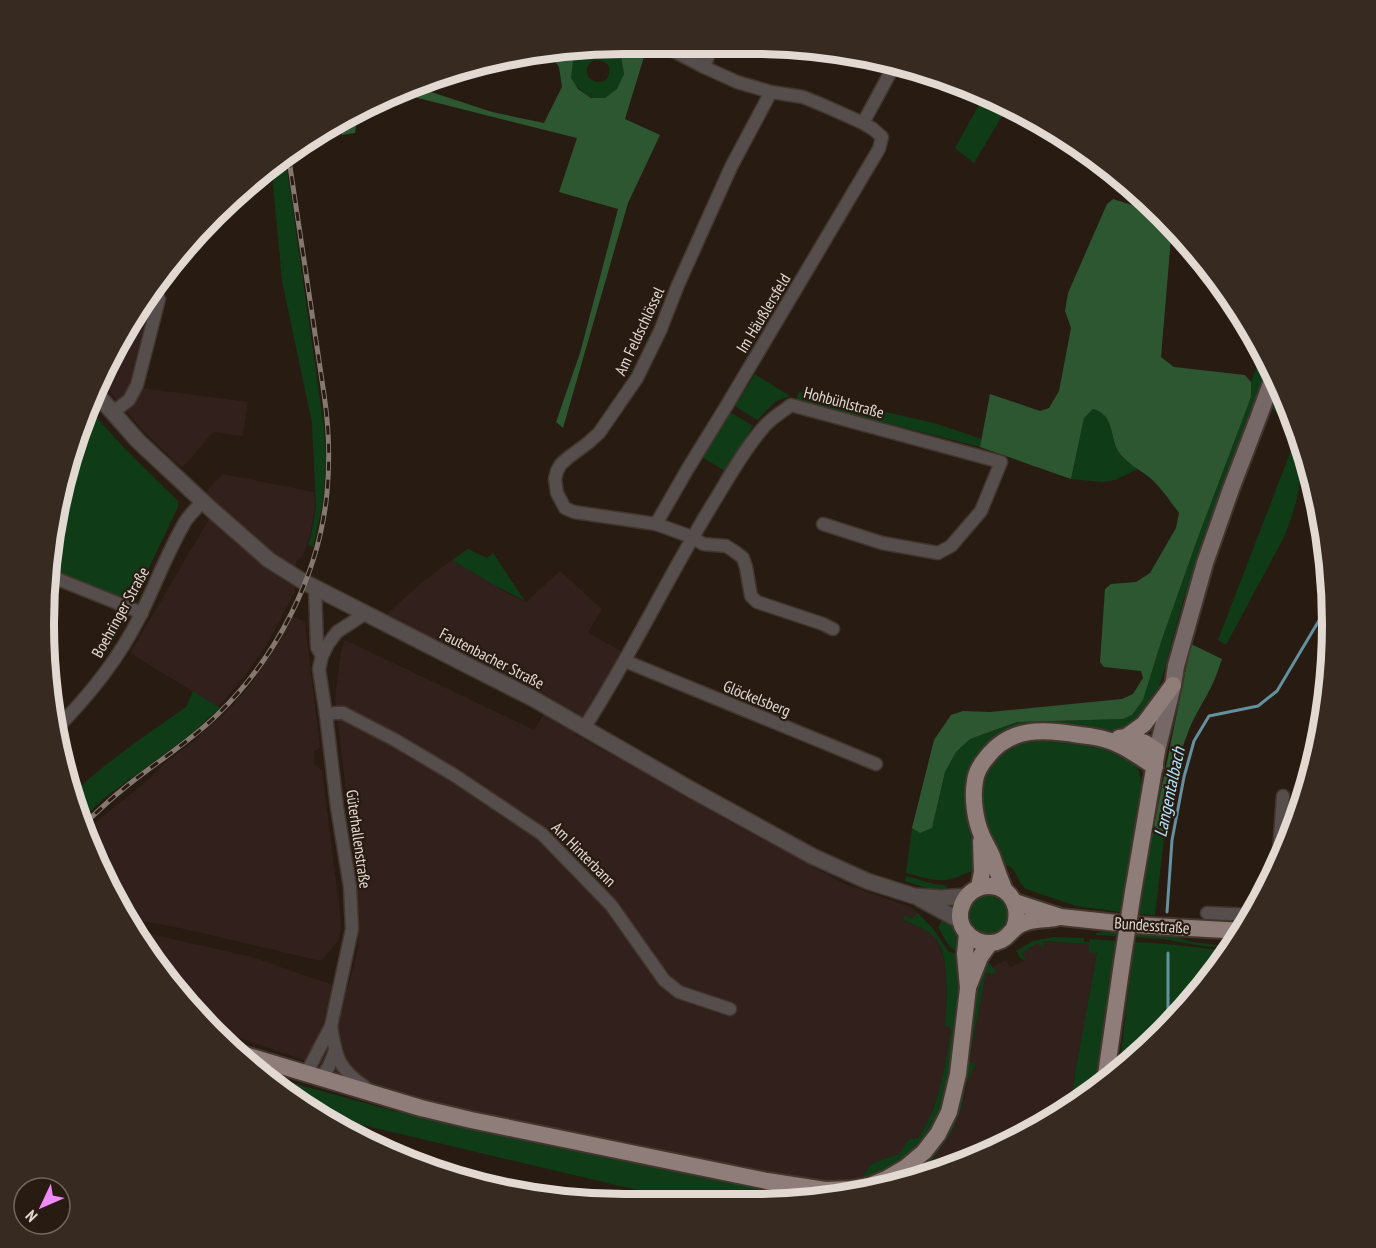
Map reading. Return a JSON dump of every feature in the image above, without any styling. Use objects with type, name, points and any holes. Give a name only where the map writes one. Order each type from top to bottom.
[{"type":"main road","points":[[1107,1070],[1133,892],[1156,759],[1176,666],[1205,563],[1270,386]]},
{"type":"main road","points":[[1108,740],[1126,736],[1144,724],[1173,685]]},
{"type":"main road","points":[[889,1177],[924,1152],[938,1134],[948,1112],[958,1074],[968,988],[964,927],[960,912],[962,904],[973,892],[982,872],[981,834],[974,801],[975,780],[982,764],[988,755],[1004,741],[1035,730],[1071,733],[1108,740],[1141,757],[1156,759]]},
{"type":"main road","points":[[1126,736],[1145,743],[1156,759]]},
{"type":"main road","points":[[981,834],[1017,915],[1014,928]]},
{"type":"main road","points":[[973,892],[988,886],[997,887],[1010,897],[1061,917]]},
{"type":"main road","points":[[964,927],[973,939],[990,943],[1004,939],[1014,928],[1023,923],[1061,917]]},
{"type":"main road","name":"Bundesstraße","points":[[1061,917],[1231,933]]},
{"type":"main road","points":[[968,988],[980,957],[990,943]]},
{"type":"main road","points":[[254,1058],[421,1108],[471,1120],[767,1181],[822,1189]]},
{"type":"street","points":[[679,54],[737,81],[771,92],[803,97],[863,123],[891,71]]},
{"type":"street","points":[[704,67],[709,54]]},
{"type":"street","name":"Am Feldschlössel","points":[[771,92],[731,167],[660,331],[637,378],[599,433],[561,464],[555,479],[561,503],[574,513],[656,524],[692,537],[703,544],[726,546],[743,558],[751,596],[757,602],[833,629]]},
{"type":"street","name":"Im Häußlersfeld","points":[[656,524],[879,149],[882,137],[863,123]]},
{"type":"street","points":[[113,412],[129,400],[137,385],[159,299]]},
{"type":"street","name":"Fautenbacher Straße","points":[[101,398],[138,441],[203,501],[269,560],[304,582],[532,698],[812,856],[867,881],[914,896],[941,898],[973,892]]},
{"type":"street","name":"Hohbühlstraße","points":[[584,728],[625,661],[692,537],[747,450],[764,427],[791,405],[1001,462],[981,511],[951,546],[938,553],[882,543],[823,524]]},
{"type":"street","name":"Boehringer Straße","points":[[63,722],[108,669],[128,639],[186,520],[203,501]]},
{"type":"street","points":[[56,578],[142,613]]},
{"type":"street","name":"Güterhallenstraße","points":[[314,1076],[331,1026],[352,929],[350,887],[319,669],[322,656],[317,647],[315,588]]},
{"type":"street","points":[[322,656],[337,632],[366,613]]},
{"type":"street","name":"Glöckelsberg","points":[[625,661],[876,764]]},
{"type":"street","name":"Am Hinterbann","points":[[326,715],[343,713],[395,740],[454,775],[542,834],[611,905],[664,980],[679,992],[730,1009]]},
{"type":"street","points":[[1279,841],[1282,796]]},
{"type":"street","name":"Fautenbacher Straße","points":[[914,896],[964,927]]},
{"type":"street","points":[[1207,913],[1242,915]]},
{"type":"street","name":"Güterhallenstraße","points":[[331,1026],[335,1051],[344,1070],[350,1077],[377,1095]]},
{"type":"street","points":[[314,1076],[329,1066],[335,1051]]},
{"type":"shaded area","points":[[154,301],[134,387],[248,402],[243,436],[213,432],[182,468],[143,431],[106,387],[130,339]]},
{"type":"shaded area","points":[[223,474],[314,492],[315,509],[303,556],[296,562],[295,592],[266,646],[218,707],[130,653],[218,504],[206,492]]},
{"type":"shaded area","points":[[452,560],[526,602],[560,571],[602,609],[588,633],[623,652],[575,734],[845,884],[910,907],[918,913],[911,919],[903,920],[926,930],[938,942],[944,959],[947,979],[945,1026],[951,1031],[941,1085],[927,1125],[917,1138],[909,1139],[900,1154],[871,1164],[861,1179],[795,1181],[422,1102],[228,1034],[195,1000],[145,933],[252,957],[347,990],[358,949],[358,888],[335,699],[341,651],[345,640],[534,730],[553,699],[387,614],[421,583]]},
{"type":"shaded area","points":[[293,616],[305,622],[320,748],[314,751],[314,764],[322,770],[341,923],[339,940],[321,961],[137,920],[113,876],[92,827],[166,762],[194,741],[231,707],[253,682]]},
{"type":"shaded area","points":[[1044,941],[1090,944],[1097,953],[1072,1095],[1004,1135],[970,1151],[924,1168],[952,1132],[962,1107],[986,972],[993,974],[995,972],[993,967],[1006,960],[1010,967],[1026,960],[1022,953],[1038,943],[1043,948]]},
{"type":"green space","points":[[620,54],[624,69],[619,86],[607,97],[590,97],[572,80],[570,74],[575,58],[587,55]],"holes":[[[594,60],[603,62],[609,68],[609,74],[606,79],[596,82],[588,76],[588,65]]]},
{"type":"green space","points":[[621,54],[645,54],[625,119],[660,135],[628,203],[563,428],[556,422],[580,353],[618,209],[559,192],[577,138],[409,96],[425,90],[492,112],[544,123],[562,87],[559,67],[553,59],[577,56],[573,61],[571,78],[578,89],[591,98],[605,98],[617,89],[624,74]]},
{"type":"green space","points":[[981,102],[1004,113],[974,163],[955,148]]},
{"type":"green space","points":[[357,121],[355,133],[342,135],[341,129]]},
{"type":"green space","points":[[286,165],[324,427],[326,459],[323,502],[313,547],[308,545],[316,508],[312,423],[282,281],[272,176]]},
{"type":"green space","points":[[1113,199],[1142,208],[1171,238],[1161,357],[1174,367],[1245,375],[1251,382],[1251,397],[1197,540],[1143,700],[1132,715],[1123,719],[1017,722],[970,739],[956,752],[945,772],[932,828],[920,833],[912,828],[934,740],[951,715],[963,711],[990,712],[1122,699],[1133,694],[1143,678],[1141,671],[1104,667],[1100,662],[1105,589],[1111,584],[1136,582],[1150,573],[1176,528],[1179,513],[1149,477],[1120,454],[1109,422],[1100,412],[1093,409],[1084,418],[1071,479],[980,447],[990,394],[1040,411],[1049,408],[1059,391],[1071,328],[1065,311],[1068,293],[1107,204]]},
{"type":"green space","points":[[1258,363],[1265,377],[1183,601],[1166,665],[1148,713],[1118,732],[1043,724],[980,755],[973,834],[979,870],[945,880],[934,880],[906,873],[912,828],[920,833],[932,828],[945,772],[956,752],[970,739],[1017,722],[1123,719],[1132,715],[1143,700],[1197,540],[1251,397],[1251,382]]},
{"type":"green space","points":[[755,374],[790,396],[776,401],[757,420],[735,406]]},
{"type":"green space","points":[[799,392],[934,423],[982,439],[980,447],[796,400]]},
{"type":"green space","points":[[1274,396],[1285,422],[1270,406]]},
{"type":"green space","points":[[1093,409],[1105,416],[1109,422],[1121,456],[1138,469],[1115,480],[1102,482],[1071,479],[1084,418]]},
{"type":"green space","points":[[730,412],[753,426],[725,471],[702,457]]},
{"type":"green space","points":[[94,414],[178,501],[178,507],[133,601],[56,573],[73,476]]},
{"type":"green space","points":[[1290,437],[1301,471],[1291,519],[1283,539],[1226,645],[1218,640],[1292,448]]},
{"type":"green space","points":[[468,549],[487,558],[493,553],[525,601],[452,560]]},
{"type":"green space","points":[[1191,644],[1222,659],[1187,735],[1176,771],[1165,831],[1159,831],[1154,825]]},
{"type":"green space","points":[[193,691],[220,708],[190,735],[103,799],[87,815],[78,789],[111,761],[186,707]]},
{"type":"green space","points":[[1037,738],[1111,747],[1136,763],[1142,782],[1120,912],[1076,906],[1026,889],[1013,869],[1006,865],[1000,866],[980,802],[982,783],[988,768],[998,756],[1016,743]]},
{"type":"green space","points":[[1154,825],[1159,831],[1165,831],[1155,915],[1137,914],[1144,868]]},
{"type":"green space","points":[[906,876],[947,887],[945,892],[932,890],[905,881]]},
{"type":"green space","points":[[982,893],[1001,897],[1008,906],[1010,920],[999,934],[982,936],[968,926],[966,909]]},
{"type":"green space","points":[[918,913],[934,930],[948,951],[961,956],[955,1042],[948,1086],[939,1114],[915,1150],[879,1174],[861,1179],[871,1164],[899,1154],[909,1139],[918,1138],[936,1100],[943,1073],[951,1031],[945,1026],[947,991],[945,965],[943,953],[932,935],[903,920],[905,915],[911,919]]},
{"type":"green space","points":[[943,917],[957,932],[961,952],[950,946],[938,928]]},
{"type":"green space","points":[[1115,930],[1165,934],[1193,942],[1223,946],[1202,946],[1163,939],[1096,935],[1096,933]]},
{"type":"green space","points":[[1053,937],[1084,938],[1084,942],[1090,942],[1090,939],[1117,941],[1096,1078],[1072,1095],[1097,953],[1089,952],[1089,944],[1044,941],[1043,949],[1038,943],[1022,953],[1026,959],[1021,959],[1016,951],[1033,941]]},
{"type":"green space","points":[[1134,942],[1220,950],[1181,1000],[1120,1059]]},
{"type":"green space","points":[[983,961],[990,963],[996,972],[986,973],[969,1062],[976,1064],[966,1084],[962,1107],[952,1132],[933,1159],[925,1167],[916,1170],[928,1158]]},
{"type":"green space","points":[[281,1079],[398,1112],[399,1109],[796,1192],[659,1194],[344,1121]]},
{"type":"waterway","name":"Langentalbach","points":[[1167,912],[1172,840],[1184,777],[1194,741],[1209,716],[1258,706],[1277,691],[1322,616]]},
{"type":"waterway","name":"Langentalbach","points":[[1168,953],[1168,1014]]},
{"type":"railway","points":[[89,820],[117,794],[207,724],[239,692],[259,667],[292,613],[315,554],[327,493],[328,431],[289,163]]}]
